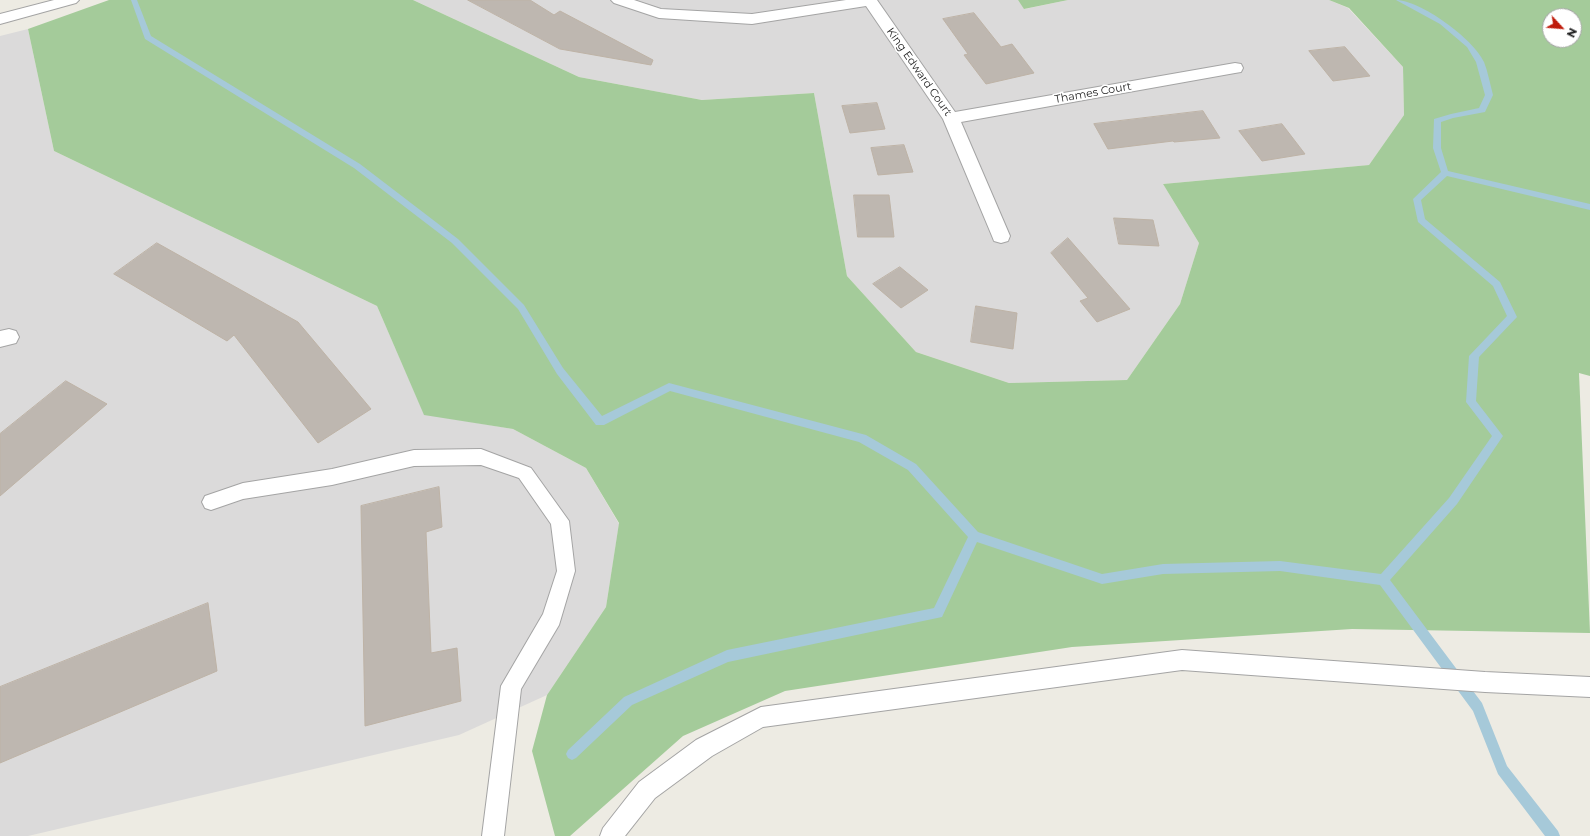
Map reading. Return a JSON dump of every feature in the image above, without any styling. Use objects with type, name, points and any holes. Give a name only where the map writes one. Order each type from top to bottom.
[{"type":"street","points":[[0,19],[71,0]]},
{"type":"street","points":[[619,0],[659,13],[752,19],[869,0]]},
{"type":"street","name":"King Edward Court","points":[[869,0],[951,118],[1001,236]]},
{"type":"street","name":"Thames Court","points":[[951,118],[1235,68]]},
{"type":"lane","points":[[211,502],[243,491],[332,477],[414,458],[481,457],[525,473],[560,521],[566,571],[552,618],[510,686],[493,836]]},
{"type":"lane","points":[[611,836],[647,790],[704,748],[762,718],[930,693],[1182,660],[1485,682],[1590,687]]},
{"type":"shaded area","points":[[413,0],[1018,0],[1025,9],[1068,0],[1329,0],[1348,8],[1403,67],[1404,115],[1369,165],[1163,184],[1199,243],[1180,304],[1127,380],[1009,383],[916,352],[847,276],[814,93],[702,100],[579,77]]},
{"type":"shaded area","points":[[28,29],[54,151],[377,306],[424,414],[513,429],[586,468],[619,524],[606,607],[547,695],[459,735],[28,836],[0,836],[0,36]]},
{"type":"green space","points":[[109,0],[413,0],[579,77],[702,100],[814,93],[847,276],[916,352],[1009,383],[1127,380],[1180,304],[1199,243],[1163,184],[1369,165],[1404,115],[1403,67],[1349,8],[1329,0],[1590,0],[1590,376],[1579,373],[1590,633],[1352,629],[1072,647],[785,691],[683,736],[570,836],[555,836],[532,751],[547,695],[606,607],[619,523],[586,468],[513,429],[424,415],[377,306],[54,151],[28,29]]},
{"type":"green space","points":[[1018,0],[1068,0],[1024,9]]},
{"type":"building","points":[[468,0],[530,0],[554,15],[560,11],[653,60],[651,65],[560,49]]},
{"type":"building","points":[[974,13],[1001,47],[1012,44],[1034,73],[986,84],[964,55],[968,54],[943,19]]},
{"type":"building","points":[[1345,47],[1370,76],[1333,81],[1309,51]]},
{"type":"building","points":[[877,103],[885,129],[850,133],[842,106]]},
{"type":"building","points":[[1203,111],[1220,138],[1173,141],[1108,149],[1094,124]]},
{"type":"building","points":[[1282,124],[1305,154],[1262,161],[1239,131]]},
{"type":"building","points":[[904,145],[913,172],[878,175],[871,148]]},
{"type":"building","points":[[854,195],[889,195],[894,237],[858,237]]},
{"type":"building","points":[[1114,218],[1153,220],[1159,246],[1119,244]]},
{"type":"building","points":[[1068,238],[1130,309],[1097,322],[1080,301],[1088,298],[1051,253]]},
{"type":"building","points":[[157,243],[298,322],[371,409],[318,443],[234,335],[227,341],[114,274]]},
{"type":"building","points":[[900,267],[928,290],[901,308],[873,284]]},
{"type":"building","points":[[976,306],[1017,313],[1013,349],[971,342]]},
{"type":"building","points":[[66,381],[107,404],[0,496],[0,434]]},
{"type":"building","points":[[439,487],[442,527],[426,532],[431,653],[457,648],[461,701],[365,726],[361,506]]},
{"type":"building","points":[[208,603],[217,671],[0,763],[0,687]]},
{"type":"waterway","points":[[134,0],[148,37],[357,166],[455,241],[521,307],[560,371],[600,422],[669,387],[862,438],[912,467],[974,536]]},
{"type":"waterway","points":[[1399,0],[1442,23],[1470,46],[1480,62],[1489,95],[1482,110],[1451,116],[1437,121],[1437,148],[1445,173]]},
{"type":"waterway","points":[[1383,580],[1453,501],[1498,436],[1471,402],[1474,356],[1512,317],[1497,284],[1421,220],[1417,199],[1445,173]]},
{"type":"waterway","points":[[1445,173],[1590,207]]},
{"type":"waterway","points":[[572,754],[628,701],[727,656],[938,613],[974,536]]},
{"type":"waterway","points":[[974,536],[1102,579],[1163,569],[1280,566],[1383,580]]},
{"type":"waterway","points":[[1383,580],[1478,707],[1502,770],[1553,836]]}]
